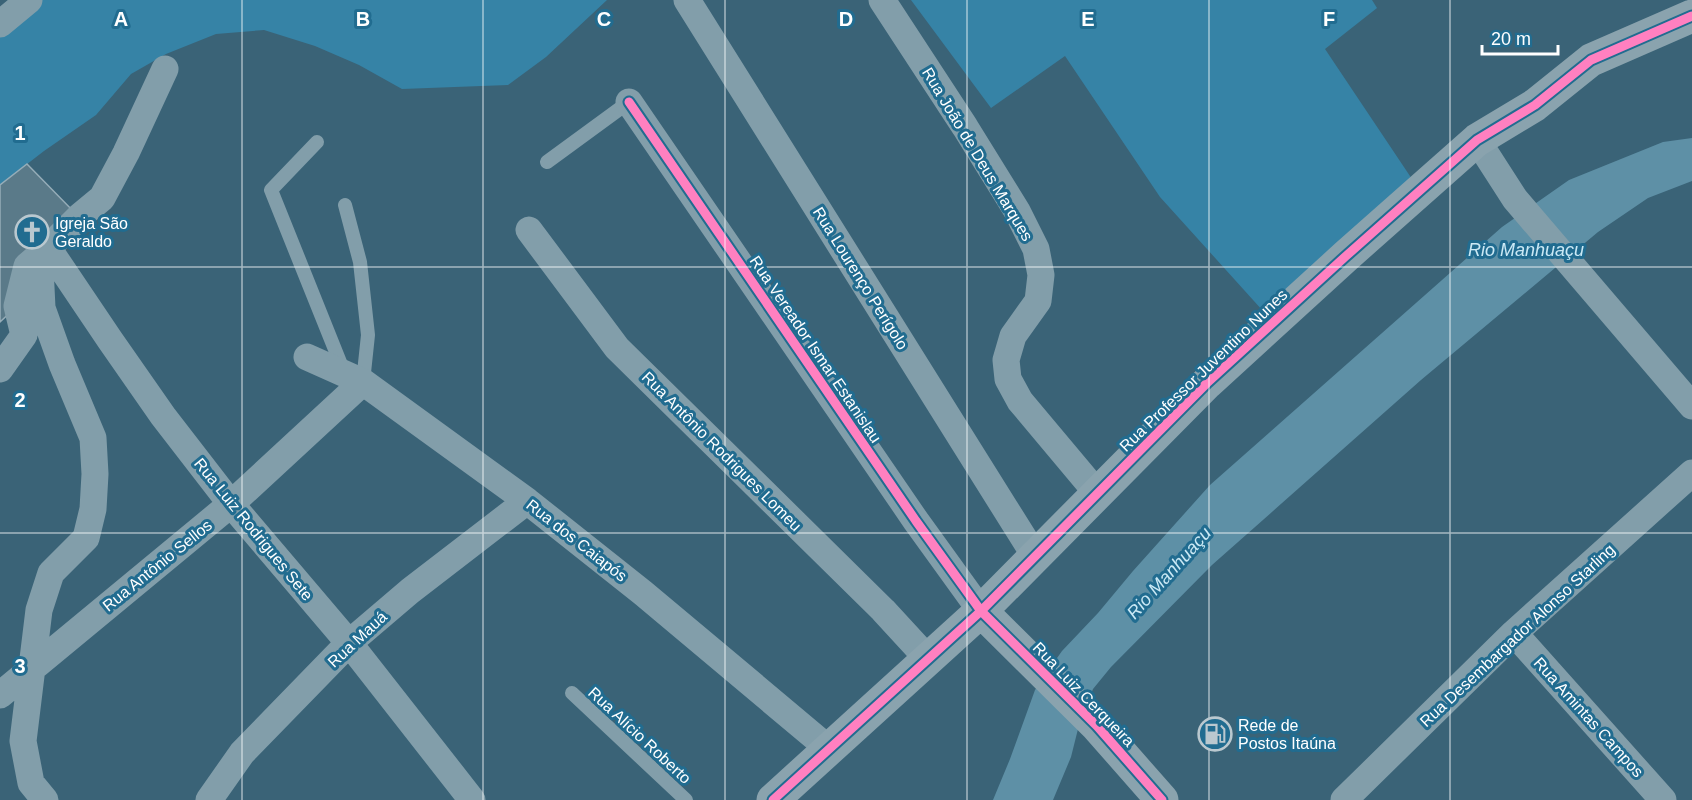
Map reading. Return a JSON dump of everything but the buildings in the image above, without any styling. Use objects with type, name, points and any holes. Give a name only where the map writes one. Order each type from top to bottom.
[{"type":"street","points":[[0,24],[29,0]]},
{"type":"street","name":"Rua Lourenço Perígolo","points":[[687,0],[1035,556]]},
{"type":"street","name":"Rua João de Deus Marques","points":[[882,0],[1017,211],[1036,249],[1041,275],[1038,301],[1013,336],[1006,360],[1008,379],[1020,401],[1098,494]]},
{"type":"street","name":"Rua Professor Juventino Nunes","points":[[773,800],[981,611],[1207,383],[1477,140],[1535,105],[1591,60],[1692,16]]},
{"type":"street","points":[[0,369],[24,336],[17,306],[27,266],[102,198],[126,153],[165,69]]},
{"type":"street","name":"Rua Vereador Ismar Estanislau","points":[[629,102],[916,521],[981,611]]},
{"type":"street","points":[[1477,140],[1515,199],[1692,406]]},
{"type":"street","name":"Rua Antônio Rodrigues Lomeu","points":[[529,230],[617,348],[883,610],[929,660]]},
{"type":"street","points":[[45,800],[31,783],[23,741],[39,610],[51,573],[86,538],[93,509],[95,474],[93,438],[62,364],[42,308],[39,267],[48,248]]},
{"type":"street","name":"Rua Luiz Rodrigues Sete","points":[[48,248],[163,416],[231,504],[349,643],[472,800]]},
{"type":"street","name":"Rua dos Caiapós","points":[[307,357],[354,378],[527,501],[643,593],[829,748]]},
{"type":"street","name":"Rua Antônio Sellos","points":[[0,695],[231,504],[354,378]]},
{"type":"street","name":"Rua Desembargador Alonso Starling","points":[[1344,800],[1514,633],[1692,473]]},
{"type":"street","name":"Rua Mauá","points":[[209,800],[242,753],[349,643],[410,591],[527,501]]},
{"type":"street","name":"Rua Luiz Cerqueira","points":[[981,611],[1097,726],[1162,800]]},
{"type":"street","name":"Rua Amintas Campos","points":[[1514,633],[1663,800]]},
{"type":"lane","points":[[547,162],[629,102]]},
{"type":"lane","points":[[317,142],[271,190],[310,292],[354,378]]},
{"type":"lane","points":[[345,205],[360,262],[368,335],[354,378]]},
{"type":"lane","name":"Rua Alício Roberto","points":[[572,693],[686,800]]},
{"type":"shaded area","points":[[29,0],[607,0],[546,57],[508,85],[402,89],[359,65],[315,46],[264,30],[216,34],[166,54],[131,74],[96,115],[0,185],[0,24]]},
{"type":"shaded area","points":[[911,0],[1372,0],[1377,8],[1325,49],[1420,191],[1273,322],[1160,197],[1065,56],[991,108]]},
{"type":"water","name":"Rio Manhuaçu","points":[[1692,138],[1692,181],[1648,198],[1598,232],[1421,380],[1212,565],[1111,667],[1093,689],[1080,721],[1071,757],[1053,800],[993,800],[1035,690],[1045,675],[1062,651],[1210,485],[1502,227],[1569,180],[1663,142]]},
{"type":"cycle path","points":[[773,800],[981,611],[1207,383],[1477,140],[1535,105],[1591,60],[1692,16]]},
{"type":"cycle path","points":[[629,102],[916,521],[981,611],[1097,726],[1162,800]]},
{"type":"place","name":"Igreja São Geraldo","points":[[32,232]]},
{"type":"place","name":"Rede de Postos Itaúna","points":[[1215,734]]}]
